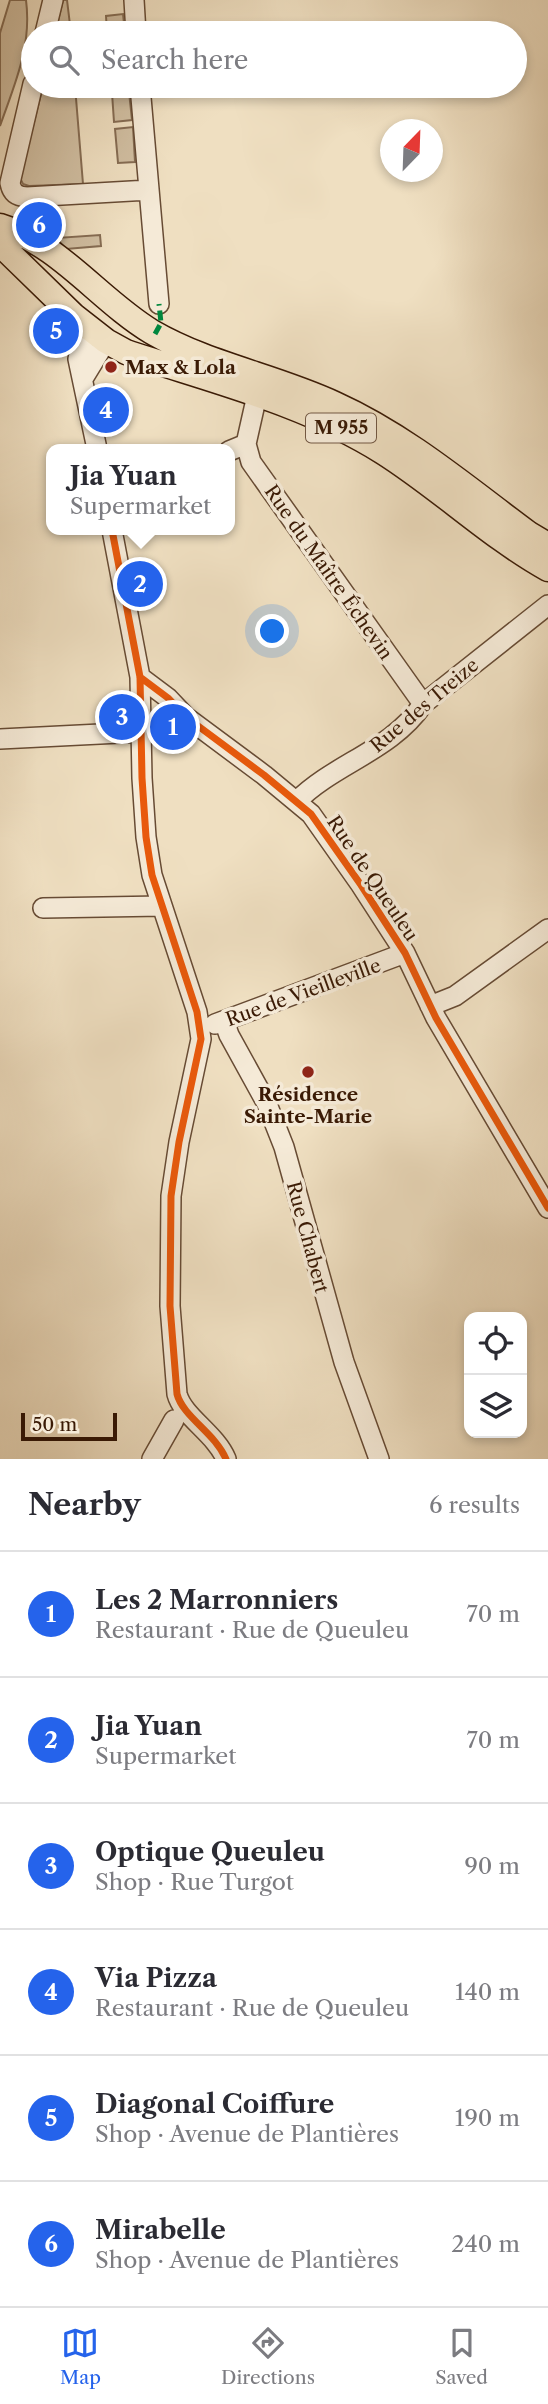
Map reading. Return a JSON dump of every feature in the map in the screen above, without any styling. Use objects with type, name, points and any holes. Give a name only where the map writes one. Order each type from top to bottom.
[{"type":"main road","name":"M 955","points":[[0,226],[20,233],[51,251],[119,310],[184,349],[289,385],[358,414],[548,545]]},
{"type":"main road","name":"M 955","points":[[0,244],[98,335],[126,352],[323,420],[384,453],[520,553],[548,569]]},
{"type":"main road","points":[[98,335],[119,310]]},
{"type":"street","points":[[49,21],[53,0]]},
{"type":"street","points":[[134,0],[135,21]]},
{"type":"street","points":[[30,98],[10,183],[11,190],[16,195],[27,197],[149,190]]},
{"type":"street","points":[[142,98],[159,304]]},
{"type":"street","points":[[96,444],[84,377],[98,335]]},
{"type":"street","name":"Rue du Maître Échevin","points":[[257,395],[238,447],[423,704]]},
{"type":"street","points":[[113,535],[140,677],[146,837],[152,875],[197,1012],[201,1039],[178,1142],[171,1196],[170,1306],[180,1411],[152,1459]]},
{"type":"street","name":"Rue des Treize","points":[[297,801],[393,736],[411,721],[423,704],[548,605]]},
{"type":"street","name":"Rue de Queuleu","points":[[140,677],[168,698],[186,717],[311,814],[359,881],[405,953],[430,1006],[548,1208]]},
{"type":"street","name":"Rue de Queuleu","points":[[0,739],[140,724],[160,711],[186,717]]},
{"type":"street","points":[[43,908],[162,906]]},
{"type":"street","points":[[430,1006],[456,996],[548,929]]},
{"type":"street","name":"Rue de Vieilleville","points":[[200,1029],[405,953]]},
{"type":"street","name":"Rue Chabert","points":[[225,1021],[229,1035],[267,1104],[284,1147],[344,1362],[379,1459]]},
{"type":"street","points":[[180,1411],[212,1435],[226,1459]]},
{"type":"shaded area","points":[[10,0],[26,0],[27,21],[21,21],[21,64],[0,126],[0,33]]},
{"type":"shaded area","points":[[63,0],[67,0],[70,21],[58,21]]},
{"type":"shaded area","points":[[123,14],[124,21],[106,21],[106,16]]},
{"type":"shaded area","points":[[40,98],[76,98],[83,184],[29,186],[23,184],[20,178]]},
{"type":"shaded area","points":[[112,98],[130,98],[132,120],[114,122]]},
{"type":"shaded area","points":[[133,127],[135,162],[118,163],[115,129]]},
{"type":"shaded area","points":[[100,235],[101,246],[66,249],[56,238]]},
{"type":"marked path","points":[[155,334],[161,323],[159,304]]},
{"type":"cycle path","points":[[113,535],[140,677],[142,778],[152,875],[197,1012],[201,1039],[179,1142],[171,1196],[170,1306],[177,1394],[186,1410],[215,1441],[226,1459]]},
{"type":"cycle path","points":[[140,677],[168,698],[186,717],[311,814],[405,953],[436,1018],[548,1208]]},
{"type":"place","name":"Mirabelle","points":[[39,225]]},
{"type":"place","name":"Diagonal Coiffure","points":[[56,331]]},
{"type":"place","name":"Max & Lola","points":[[111,367]]},
{"type":"place","name":"Via Pizza","points":[[106,410]]},
{"type":"place","name":"Jia Yuan","points":[[140,584]]},
{"type":"place","name":"Optique Queuleu","points":[[122,717]]},
{"type":"place","name":"Les 2 Marronniers","points":[[173,727]]},
{"type":"place","name":"Résidence Sainte-Marie","points":[[308,1072]]}]
